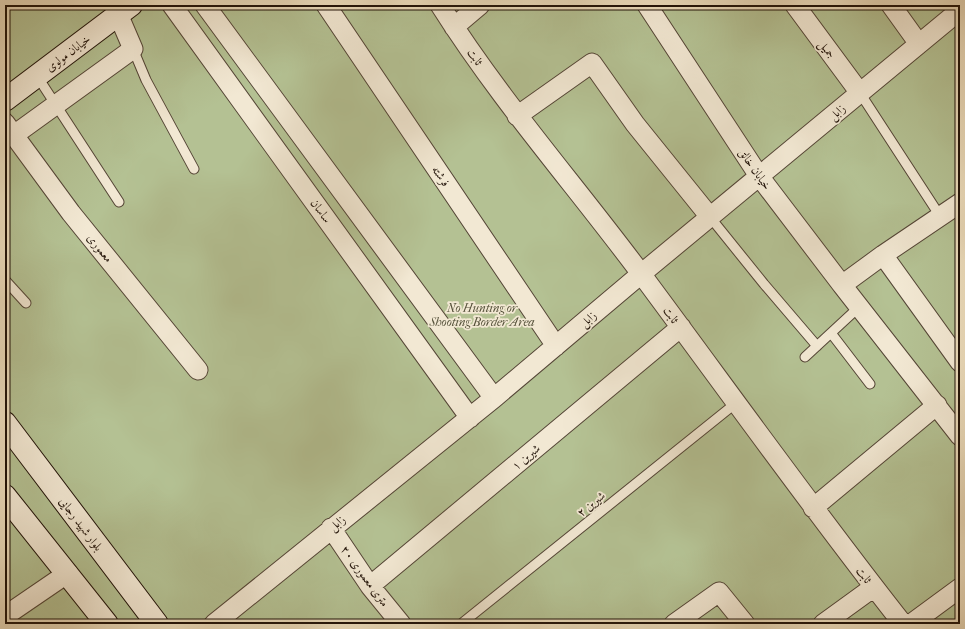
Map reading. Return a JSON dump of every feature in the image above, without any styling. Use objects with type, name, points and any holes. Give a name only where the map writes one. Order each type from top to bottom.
[{"type":"main road","name":"خیابان مولوی","points":[[5,100],[125,10]]},
{"type":"main road","name":"بلوار شهید رجایی","points":[[5,423],[157,624]]},
{"type":"main road","points":[[5,496],[68,573],[107,624]]},
{"type":"street","name":"ساسان","points":[[172,5],[470,418]]},
{"type":"street","points":[[205,5],[494,398]]},
{"type":"street","name":"فرشته","points":[[326,5],[556,346]]},
{"type":"street","name":"ثابت","points":[[440,5],[517,116],[641,274],[813,508],[903,624]]},
{"type":"street","points":[[454,27],[480,5]]},
{"type":"street","name":"خیابان خالق","points":[[647,5],[760,176],[842,285],[960,436]]},
{"type":"street","name":"جمیل","points":[[795,5],[860,93]]},
{"type":"street","points":[[891,5],[919,44]]},
{"type":"street","points":[[10,129],[56,105],[133,49],[125,10]]},
{"type":"street","name":"زابل","points":[[214,624],[331,528],[470,418],[641,274],[960,10]]},
{"type":"street","points":[[517,116],[592,64],[635,124],[710,217]]},
{"type":"street","name":"معموری","points":[[10,129],[71,213],[198,370]]},
{"type":"street","points":[[842,285],[883,255],[960,203]]},
{"type":"street","points":[[883,255],[960,362]]},
{"type":"street","name":"شیرین ۱","points":[[370,586],[681,328]]},
{"type":"street","points":[[813,508],[937,405]]},
{"type":"street","name":"۲۰ متری معموری","points":[[331,528],[370,586],[400,624]]},
{"type":"street","points":[[5,616],[68,573]]},
{"type":"street","points":[[823,624],[874,587]]},
{"type":"street","points":[[911,624],[960,588]]},
{"type":"street","points":[[674,624],[719,592],[745,624]]},
{"type":"lane","points":[[133,49],[146,80],[194,169]]},
{"type":"lane","points":[[37,76],[119,202]]},
{"type":"lane","points":[[860,93],[940,216]]},
{"type":"lane","points":[[710,217],[764,284],[817,346]]},
{"type":"lane","points":[[5,280],[26,303]]},
{"type":"lane","points":[[805,357],[859,307]]},
{"type":"lane","points":[[830,333],[870,384]]},
{"type":"lane","name":"شیرین ۲","points":[[461,624],[736,403]]},
{"type":"green space","name":"No Hunting or Shooting Border Area","points":[[5,5],[960,5],[960,624],[5,624]]}]
